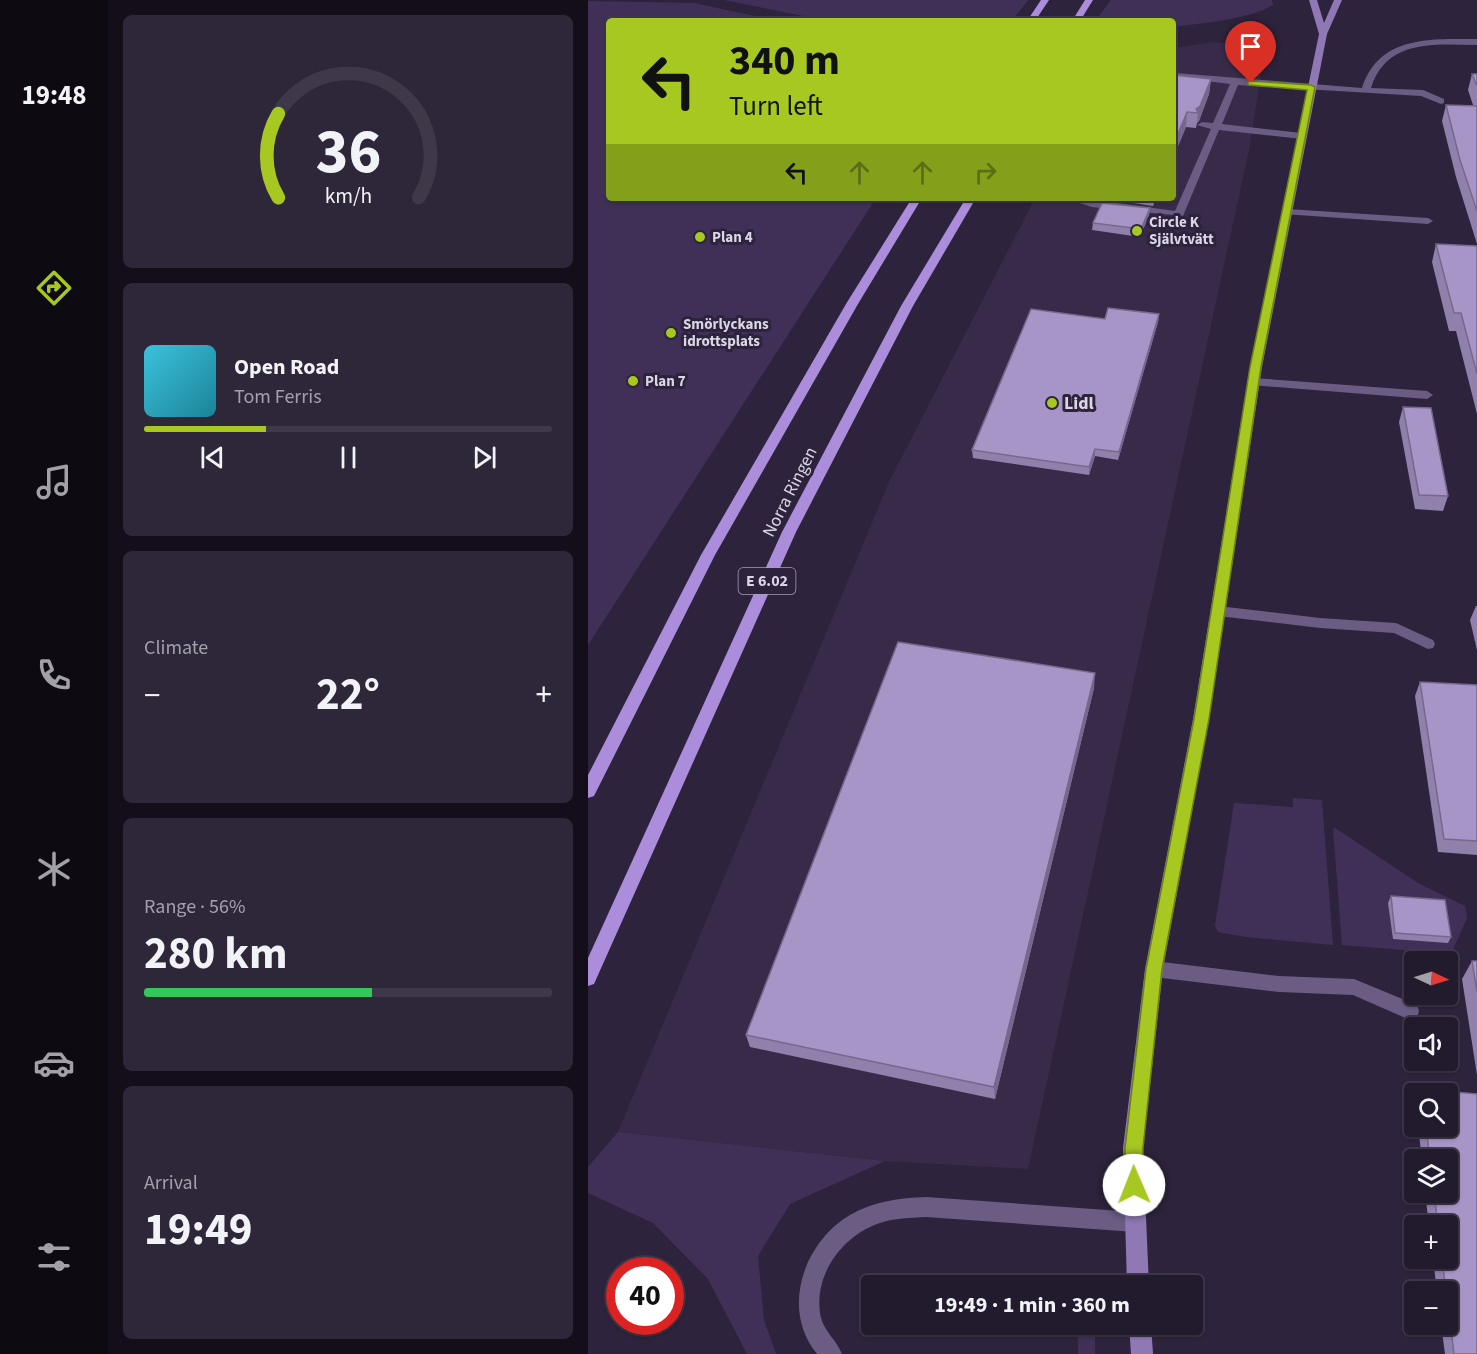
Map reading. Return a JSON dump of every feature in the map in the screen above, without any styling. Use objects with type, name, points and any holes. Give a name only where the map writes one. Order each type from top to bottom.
[{"type":"main road","points":[[1033,18],[1045,0]]},
{"type":"main road","points":[[1078,18],[1089,0]]},
{"type":"main road","name":"Norra Ringen","points":[[588,791],[708,555],[852,304],[915,201]]},
{"type":"main road","name":"Norra Ringen","points":[[588,978],[789,532],[907,306],[969,201]]},
{"type":"street","points":[[1313,0],[1323,34]]},
{"type":"street","points":[[1137,1275],[1134,1148],[1154,969],[1202,719],[1254,382],[1311,87],[1323,34],[1338,0]]},
{"type":"street","points":[[1141,1335],[1142,1354]]},
{"type":"lane","points":[[1366,91],[1370,76],[1379,61],[1392,51],[1408,45],[1428,42],[1477,42]]},
{"type":"lane","points":[[1176,78],[1179,75],[1235,82],[1423,93],[1441,101]]},
{"type":"lane","points":[[1081,201],[1179,214],[1235,82]]},
{"type":"lane","points":[[1202,125],[1302,136]]},
{"type":"lane","points":[[1287,212],[1428,221]]},
{"type":"lane","points":[[1254,382],[1427,395]]},
{"type":"lane","points":[[1218,611],[1320,623],[1396,628],[1428,644]]},
{"type":"lane","points":[[1154,969],[1280,984],[1354,987],[1410,1011]]},
{"type":"lane","points":[[831,1354],[817,1336],[808,1304],[812,1276],[823,1253],[838,1236],[857,1222],[876,1214],[902,1208],[927,1207],[1135,1222]]},
{"type":"shaded area","points":[[724,0],[1028,0],[1014,18],[813,18]]},
{"type":"shaded area","points":[[1111,0],[1272,0],[1273,5],[1238,17],[1176,27],[1176,18],[1097,18]]},
{"type":"shaded area","name":"Smörlyckans idrottsplats","points":[[588,1],[694,3],[764,18],[606,18],[606,201],[874,201],[588,645]]},
{"type":"shaded area","points":[[1214,42],[1265,49],[1249,150],[1028,1169],[885,1161],[618,1132],[889,482],[1033,201],[1176,201],[1176,48]]},
{"type":"shaded area","points":[[1293,798],[1322,800],[1333,945],[1246,937],[1218,932],[1215,926],[1234,803],[1293,807]]},
{"type":"shaded area","points":[[1335,828],[1418,883],[1465,906],[1467,918],[1452,951],[1415,951],[1342,945],[1333,829]]},
{"type":"shaded area","points":[[618,1132],[885,1161],[790,1204],[758,1256],[764,1320],[776,1354],[747,1354],[708,1279],[653,1223],[588,1193],[588,1167]]},
{"type":"shaded area","points":[[1078,1335],[1095,1335],[1095,1354],[1078,1354]]},
{"type":"building","points":[[1472,74],[1477,74],[1477,86]]},
{"type":"building","points":[[1176,75],[1211,79],[1200,106],[1196,109],[1198,113],[1187,112],[1176,139]]},
{"type":"building","points":[[1446,105],[1477,106],[1477,211],[1460,160]]},
{"type":"building","points":[[1102,203],[1150,208],[1141,229],[1093,223]]},
{"type":"building","points":[[1436,244],[1477,246],[1477,374],[1461,313],[1454,313]]},
{"type":"building","name":"Lidl","points":[[1108,308],[1159,314],[1119,452],[1095,449],[1089,467],[972,450],[1031,309],[1105,319]]},
{"type":"building","points":[[1403,407],[1431,408],[1448,496],[1419,495]]},
{"type":"building","points":[[898,642],[1095,673],[994,1087],[746,1035]]},
{"type":"building","points":[[1420,682],[1477,685],[1477,841],[1444,839]]},
{"type":"building","points":[[1391,896],[1445,900],[1451,937],[1395,933]]},
{"type":"building","points":[[1472,961],[1477,961],[1477,992]]},
{"type":"building","points":[[1458,1092],[1477,1094],[1477,1354],[1454,1354],[1452,1335],[1458,1335],[1458,1281],[1445,1281],[1443,1269],[1458,1269],[1458,1215],[1437,1215],[1435,1203],[1458,1203],[1458,1149],[1429,1149],[1427,1137],[1458,1137]]},
{"type":"place","name":"Circle K Självtvätt","points":[[1137,231]]},
{"type":"place","name":"Plan 4","points":[[700,237]]},
{"type":"place","name":"Smörlyckans idrottsplats","points":[[671,333]]},
{"type":"place","name":"Plan 7","points":[[633,381]]},
{"type":"place","name":"Lidl","points":[[1052,403]]},
{"type":"route","points":[[1134,1185],[1134,1148],[1154,969],[1202,719],[1256,367],[1311,87],[1251,83]]}]
